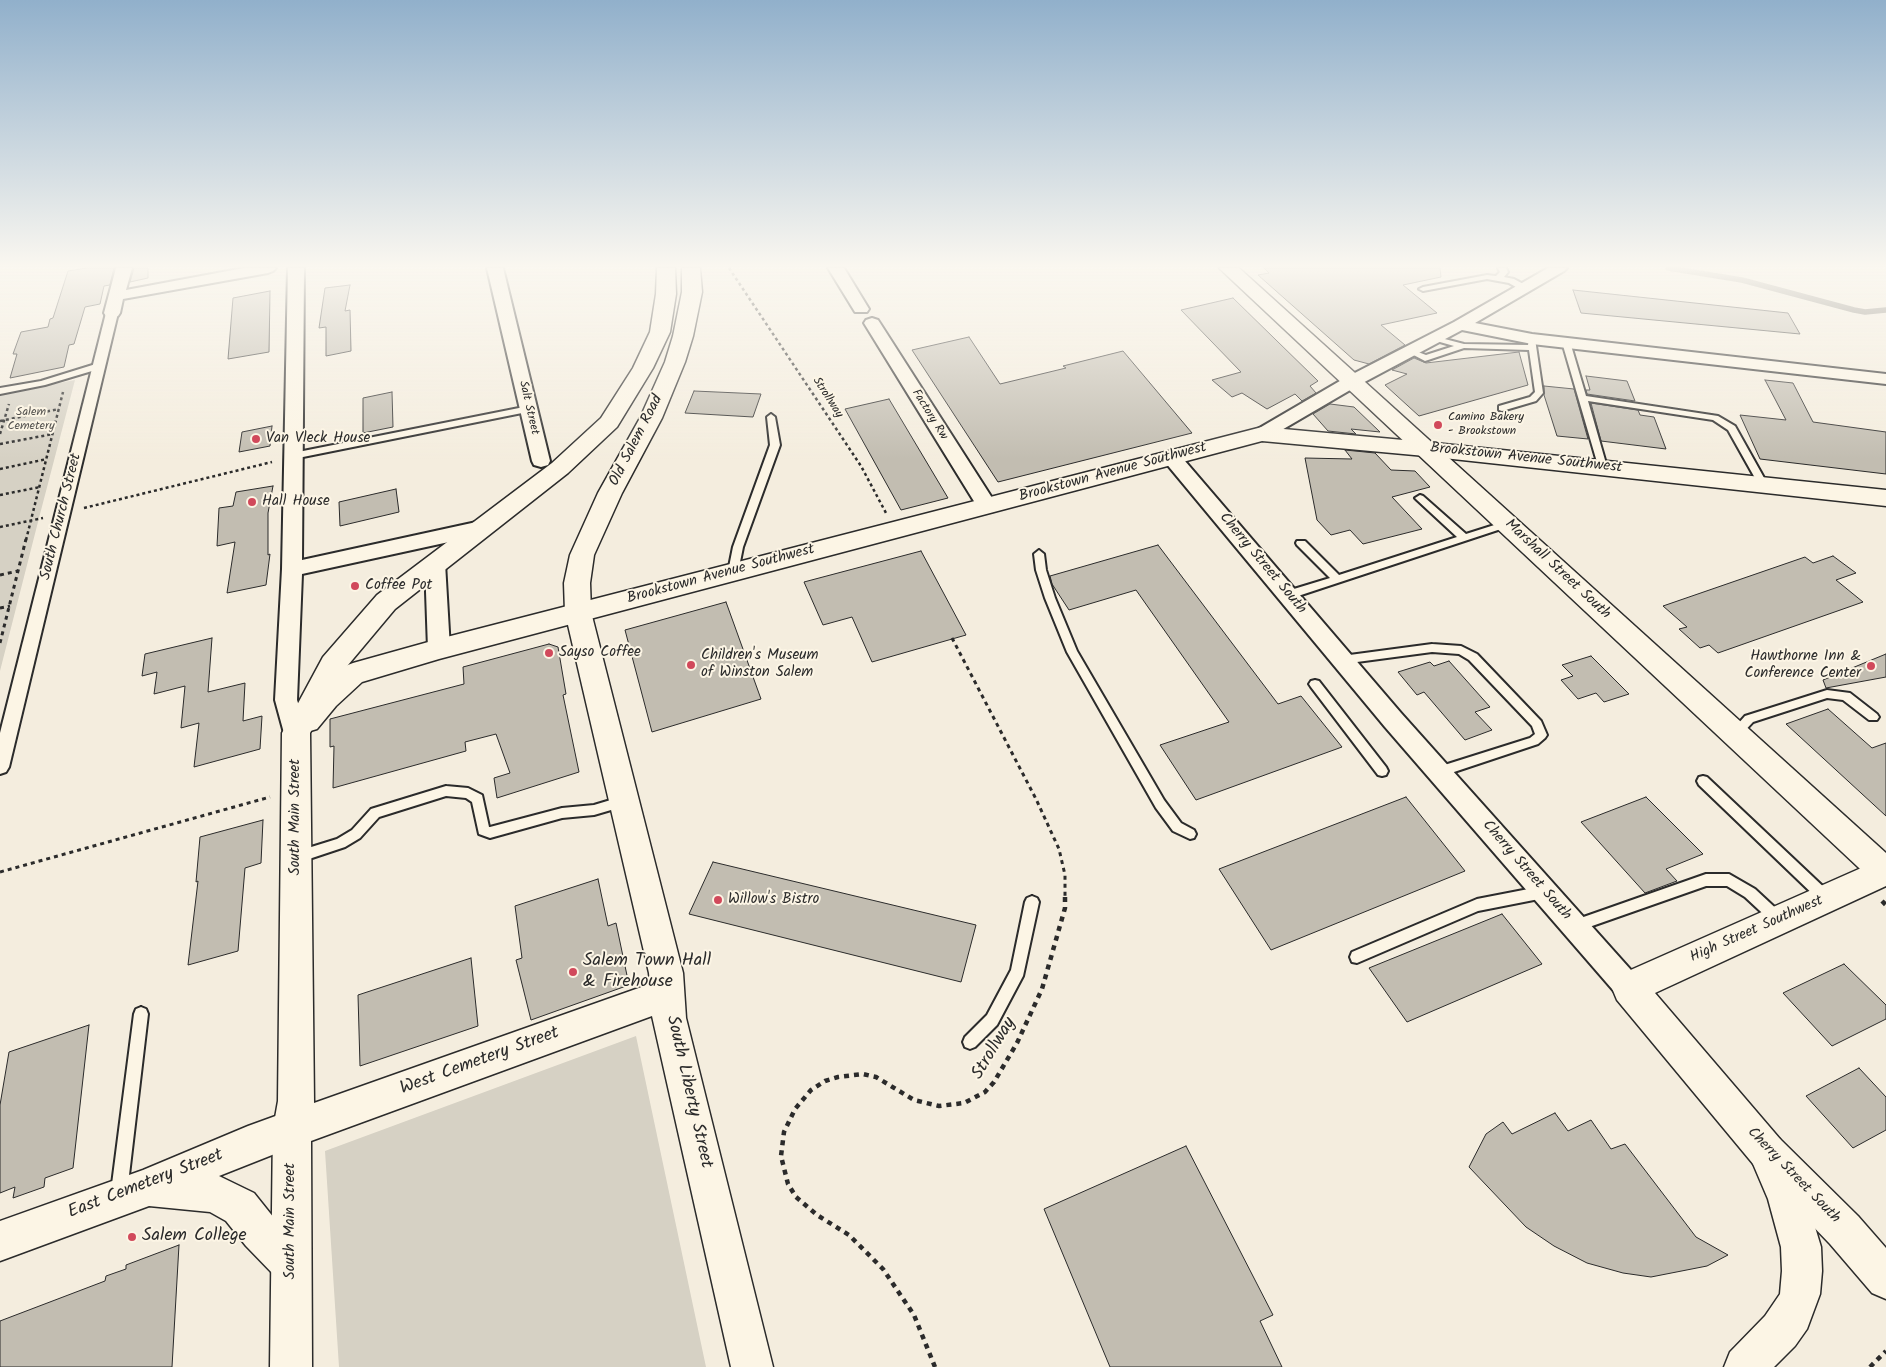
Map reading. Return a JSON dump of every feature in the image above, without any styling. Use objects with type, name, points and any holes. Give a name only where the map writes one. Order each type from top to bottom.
[{"type":"main road","name":"Old Salem Road","points":[[296,733],[333,664],[386,602],[434,563],[560,468],[609,422],[643,368],[660,332]]},
{"type":"main road","name":"Old Salem Road","points":[[578,612],[577,583],[582,555],[610,493],[651,418],[675,362],[682,332]]},
{"type":"main road","name":"Marshall Street South","points":[[1297,332],[1735,734],[1885,879]]},
{"type":"main road","name":"Brookstown Avenue Southwest","points":[[296,733],[326,698],[352,674],[578,612],[1262,434],[1425,448],[1886,498]]},
{"type":"main road","name":"South Liberty Street","points":[[578,612],[666,973],[669,1018],[752,1367]]},
{"type":"main road","name":"South Main Street","points":[[291,1367],[292,1129],[296,1101],[296,733]]},
{"type":"main road","name":"High Street Southwest","points":[[1629,988],[1826,899],[1885,879]]},
{"type":"main road","name":"Cherry Street South","points":[[1629,988],[1767,1152],[1844,1230],[1886,1279]]},
{"type":"main road","name":"West Cemetery Street","points":[[292,1129],[668,994]]},
{"type":"main road","name":"East Cemetery Street","points":[[0,1241],[131,1194],[248,1145],[292,1129]]},
{"type":"main road","points":[[1745,1367],[1780,1330],[1792,1314],[1800,1294],[1802,1271],[1801,1247],[1787,1197],[1767,1152]]},
{"type":"main road","points":[[131,1194],[213,1193],[240,1207],[260,1232],[292,1264]]},
{"type":"street","name":"South Church Street","points":[[0,767],[107,332]]},
{"type":"street","name":"South Main Street","points":[[295,332],[292,569],[286,700],[296,733]]},
{"type":"street","name":"Salt Street","points":[[510,332],[541,461]]},
{"type":"street","name":"Factory Rw","points":[[877,332],[987,506]]},
{"type":"street","points":[[1262,434],[1351,382],[1447,332]]},
{"type":"street","points":[[1487,332],[1532,343],[1566,342],[1886,379]]},
{"type":"street","name":"Cherry Street South","points":[[1172,458],[1342,660],[1629,988]]},
{"type":"street","name":"Old Salem Road","points":[[292,569],[481,528]]},
{"type":"street","points":[[434,563],[439,649]]},
{"type":"lane","points":[[1436,338],[1463,346]]},
{"type":"lane","points":[[1566,342],[1602,468]]},
{"type":"lane","points":[[1410,351],[1425,358],[1463,346],[1532,343],[1539,393],[1532,399],[1502,408]]},
{"type":"lane","points":[[0,391],[42,383],[99,366]]},
{"type":"lane","points":[[1582,398],[1715,418],[1732,428],[1764,485]]},
{"type":"lane","points":[[293,456],[529,409]]},
{"type":"lane","points":[[732,572],[738,547],[775,445],[772,417]]},
{"type":"lane","points":[[1420,498],[1464,538]]},
{"type":"lane","points":[[1288,595],[1507,524]]},
{"type":"lane","points":[[1301,544],[1337,580]]},
{"type":"lane","points":[[1039,554],[1041,570],[1050,598],[1072,652],[1160,804],[1177,827],[1190,834]]},
{"type":"lane","points":[[1342,660],[1432,648],[1461,650],[1473,657],[1537,724],[1541,735],[1534,741],[1439,772]]},
{"type":"lane","points":[[1315,684],[1382,771]]},
{"type":"lane","points":[[1735,734],[1749,720],[1827,694],[1846,696],[1873,716]]},
{"type":"lane","points":[[1703,781],[1826,899]]},
{"type":"lane","points":[[296,857],[341,843],[356,834],[375,813],[446,791],[468,793],[478,799],[483,830],[490,833],[562,813],[594,810],[624,802]]},
{"type":"lane","points":[[1574,926],[1706,880],[1729,880],[1750,892],[1779,920]]},
{"type":"lane","points":[[1357,957],[1477,905],[1544,892]]},
{"type":"lane","points":[[970,1042],[992,1020],[1018,971],[1032,902]]},
{"type":"lane","points":[[131,1194],[141,1014]]},
{"type":"path","name":"Strollway","points":[[771,332],[861,466],[888,517]]},
{"type":"path","points":[[0,643],[65,386]]},
{"type":"path","points":[[0,434],[11,396]]},
{"type":"path","points":[[0,421],[59,409]]},
{"type":"path","points":[[0,444],[53,434]]},
{"type":"path","points":[[0,527],[62,514],[293,456]]},
{"type":"path","points":[[0,469],[47,460]]},
{"type":"path","points":[[0,495],[40,487]]},
{"type":"path","points":[[0,575],[18,570]]},
{"type":"path","points":[[0,608],[10,606]]},
{"type":"path","name":"Strollway","points":[[936,1367],[914,1315],[884,1269],[849,1235],[817,1215],[796,1198],[783,1170],[782,1144],[788,1120],[802,1099],[825,1081],[838,1077],[857,1074],[876,1077],[914,1100],[940,1106],[964,1103],[986,1092],[1017,1043],[1042,989],[1065,908],[1065,875],[1059,849],[1032,791],[952,638]]},
{"type":"path","points":[[0,872],[297,790]]},
{"type":"path","points":[[1885,879],[1886,905]]},
{"type":"path","points":[[1870,1367],[1886,1351]]},
{"type":"green space","name":"Salem Cemetery","points":[[75,380],[39,518],[0,671],[0,394]]},
{"type":"green space","points":[[636,1036],[706,1367],[339,1367],[325,1151]]},
{"type":"building","points":[[21,332],[78,332],[74,344],[69,345],[64,367],[10,378],[17,354],[13,354]]},
{"type":"building","points":[[230,332],[269,332],[269,352],[228,359]]},
{"type":"building","points":[[326,332],[351,332],[351,351],[326,356]]},
{"type":"building","points":[[1202,332],[1268,332],[1318,381],[1310,386],[1316,393],[1302,401],[1295,394],[1267,409],[1242,393],[1232,397],[1212,380],[1241,372]]},
{"type":"building","points":[[1322,332],[1389,332],[1405,345],[1369,364],[1354,360]]},
{"type":"building","points":[[1777,332],[1799,332],[1800,334]]},
{"type":"building","points":[[969,337],[1000,384],[1066,368],[1063,366],[1123,351],[1192,433],[998,482],[912,350]]},
{"type":"building","points":[[1519,352],[1528,385],[1419,416],[1385,385],[1407,374],[1392,370],[1414,358],[1426,363]]},
{"type":"building","points":[[1586,376],[1627,381],[1635,401],[1587,394],[1586,390],[1590,390]]},
{"type":"building","points":[[1765,380],[1793,383],[1813,422],[1886,432],[1886,474],[1760,459],[1740,415],[1786,420]]},
{"type":"building","points":[[1544,386],[1574,389],[1588,439],[1557,436],[1544,395]]},
{"type":"building","points":[[694,391],[761,394],[753,417],[685,413]]},
{"type":"building","points":[[392,392],[393,427],[363,433],[363,398]]},
{"type":"building","points":[[889,399],[948,498],[901,510],[845,409]]},
{"type":"building","points":[[1591,403],[1638,410],[1640,415],[1654,417],[1666,449],[1601,441]]},
{"type":"building","points":[[1330,404],[1354,407],[1380,432],[1351,429],[1356,434],[1328,431],[1313,414]]},
{"type":"building","name":"Van Vleck House","points":[[272,426],[270,446],[239,452],[242,432]]},
{"type":"building","points":[[1345,450],[1375,453],[1391,470],[1415,471],[1430,487],[1392,497],[1422,529],[1363,544],[1350,530],[1331,535],[1317,520],[1305,458],[1352,459]]},
{"type":"building","points":[[273,486],[268,513],[268,555],[270,554],[266,585],[227,593],[235,542],[217,546],[219,508],[233,506],[236,492]]},
{"type":"building","points":[[396,489],[399,512],[340,526],[339,502]]},
{"type":"building","points":[[1158,545],[1278,704],[1301,696],[1342,747],[1196,800],[1160,745],[1229,722],[1136,590],[1069,610],[1052,584],[1050,576]]},
{"type":"building","points":[[921,551],[966,635],[872,662],[852,617],[823,625],[804,582]]},
{"type":"building","points":[[1833,556],[1856,573],[1836,580],[1863,602],[1718,653],[1709,645],[1700,648],[1679,629],[1687,627],[1663,606],[1805,557],[1813,563]]},
{"type":"building","name":"Children's Museum of Winston Salem","points":[[726,602],[761,699],[652,732],[625,630]]},
{"type":"building","points":[[212,638],[208,692],[245,683],[243,721],[262,716],[260,749],[194,767],[199,723],[181,728],[185,686],[154,694],[157,672],[142,676],[145,654]]},
{"type":"building","points":[[549,644],[558,647],[566,694],[563,695],[579,772],[497,798],[494,778],[510,773],[496,734],[465,742],[466,751],[333,788],[334,746],[330,747],[330,719],[464,684],[463,667]]},
{"type":"building","name":"Hawthorne Inn & Conference Center","points":[[1886,654],[1886,677],[1826,688],[1823,680]]},
{"type":"building","points":[[1591,656],[1629,694],[1604,702],[1596,693],[1578,699],[1561,680],[1573,676],[1562,665]]},
{"type":"building","points":[[1449,661],[1490,707],[1475,712],[1492,730],[1465,740],[1424,692],[1417,695],[1398,672],[1430,662],[1434,666]]},
{"type":"building","points":[[1828,709],[1872,748],[1886,743],[1886,816],[1786,724]]},
{"type":"building","points":[[1406,797],[1465,871],[1271,950],[1219,869]]},
{"type":"building","points":[[1646,797],[1703,854],[1666,869],[1677,881],[1645,893],[1581,822]]},
{"type":"building","points":[[263,820],[261,863],[245,868],[238,951],[188,965],[198,881],[196,882],[200,837]]},
{"type":"building","points":[[713,862],[976,925],[961,982],[689,914]]},
{"type":"building","points":[[598,879],[608,926],[616,923],[629,985],[531,1020],[516,960],[522,958],[515,906]]},
{"type":"building","points":[[1502,914],[1542,964],[1407,1022],[1369,968]]},
{"type":"building","points":[[471,958],[478,1026],[360,1066],[358,995]]},
{"type":"building","points":[[1844,964],[1886,1005],[1886,1019],[1832,1046],[1783,993]]},
{"type":"building","points":[[89,1025],[73,1168],[45,1178],[44,1187],[13,1198],[15,1187],[0,1193],[0,1105],[9,1052]]},
{"type":"building","points":[[1859,1068],[1886,1097],[1886,1130],[1853,1148],[1806,1096]]},
{"type":"building","points":[[1555,1113],[1568,1131],[1591,1120],[1611,1149],[1625,1144],[1696,1237],[1728,1255],[1707,1266],[1651,1277],[1623,1273],[1587,1263],[1554,1246],[1526,1227],[1469,1167],[1486,1134],[1503,1122],[1512,1134]]},
{"type":"building","points":[[1186,1146],[1273,1315],[1260,1321],[1282,1367],[1110,1367],[1044,1209]]},
{"type":"building","points":[[179,1245],[172,1367],[0,1367],[0,1321],[105,1281],[106,1276],[126,1269],[126,1265]]},
{"type":"place","name":"Camino Bakery - Brookstown","points":[[1438,425]]},
{"type":"place","name":"Van Vleck House","points":[[256,439]]},
{"type":"place","name":"Hall House","points":[[252,502]]},
{"type":"place","name":"Coffee Pot","points":[[355,586]]},
{"type":"place","name":"Sayso Coffee","points":[[549,653]]},
{"type":"place","name":"Children's Museum of Winston Salem","points":[[691,665]]},
{"type":"place","name":"Hawthorne Inn & Conference Center","points":[[1871,666]]},
{"type":"place","name":"Willow's Bistro","points":[[718,900]]},
{"type":"place","name":"Salem Town Hall & Firehouse","points":[[573,972]]},
{"type":"place","name":"Salem College","points":[[132,1237]]}]
